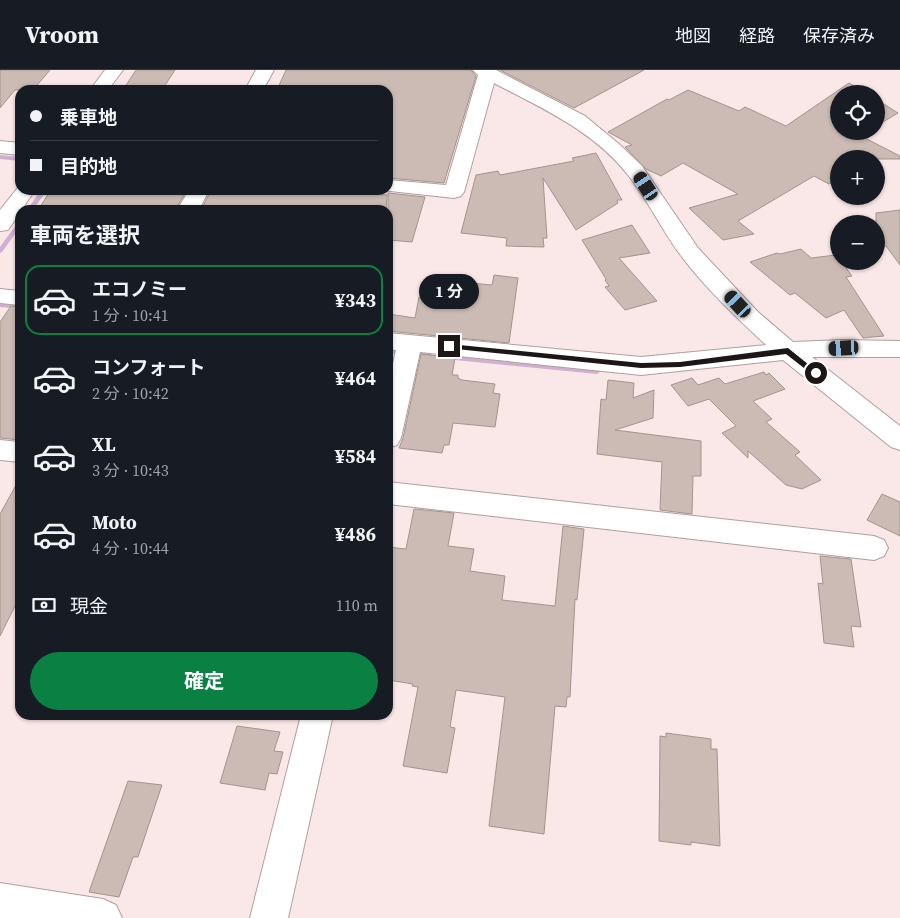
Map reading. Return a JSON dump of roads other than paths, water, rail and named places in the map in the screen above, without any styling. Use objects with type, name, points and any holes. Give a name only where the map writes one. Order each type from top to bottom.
[{"type":"street","points":[[103,85],[114,70]]},
{"type":"street","points":[[257,85],[265,70]]},
{"type":"street","points":[[393,186],[454,192],[485,72],[578,120],[612,148],[635,170],[690,253],[750,317],[788,351],[900,440]]},
{"type":"street","points":[[0,147],[15,148]]},
{"type":"street","points":[[0,225],[21,195]]},
{"type":"street","points":[[0,296],[15,298]]},
{"type":"street","points":[[393,408],[403,347],[641,366],[680,364],[788,351],[862,347],[900,350]]},
{"type":"street","points":[[0,450],[15,452]]},
{"type":"street","points":[[393,495],[874,548]]},
{"type":"street","points":[[269,918],[317,720]]},
{"type":"street","points":[[0,902],[103,918]]},
{"type":"waterway","points":[[0,157],[15,158]]},
{"type":"waterway","points":[[34,205],[40,195]]},
{"type":"waterway","points":[[0,251],[15,230]]},
{"type":"waterway","points":[[0,305],[15,306]]},
{"type":"waterway","points":[[393,352],[431,356]]},
{"type":"waterway","points":[[445,357],[597,372]]}]
